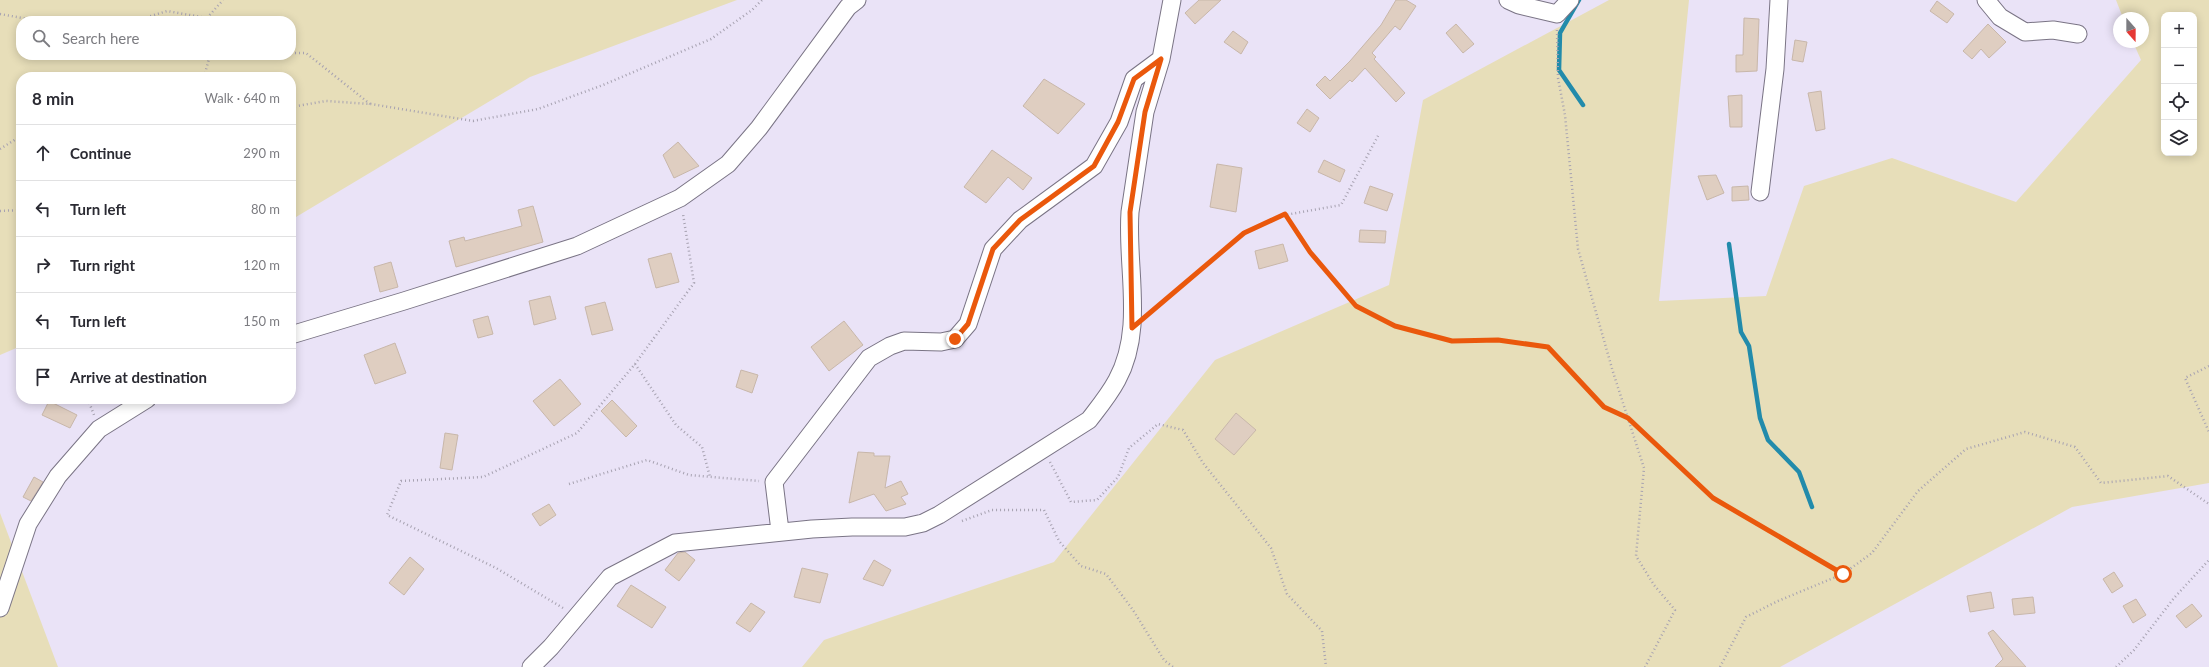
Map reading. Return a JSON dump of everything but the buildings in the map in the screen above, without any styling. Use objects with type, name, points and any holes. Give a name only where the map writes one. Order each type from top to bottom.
[{"type":"street","points":[[296,334],[404,302],[577,246],[680,198],[728,164],[759,128],[848,7],[857,0]]},
{"type":"street","points":[[531,667],[610,577],[675,543],[780,531],[852,526],[905,527],[923,523],[939,515],[1089,420],[1105,401],[1120,373],[1127,354],[1132,328],[1130,212],[1145,112],[1161,59],[1172,0]]},
{"type":"street","points":[[1508,0],[1518,5],[1557,14],[1570,0]]},
{"type":"street","points":[[1760,192],[1775,69],[1779,0]]},
{"type":"street","points":[[1986,0],[2000,17],[2025,32],[2053,30],[2078,34]]},
{"type":"street","points":[[780,531],[774,482],[869,358],[890,346],[904,341],[942,342],[955,339],[968,324],[993,249],[1020,220],[1094,166],[1118,122],[1134,79],[1161,59]]},
{"type":"street","points":[[0,608],[28,524],[58,476],[99,429],[139,404]]},
{"type":"path","points":[[211,16],[223,0]]},
{"type":"path","points":[[296,106],[326,101],[371,104],[473,121],[538,109],[653,65],[711,39],[752,10],[762,0]]},
{"type":"path","points":[[151,16],[167,11],[190,16]]},
{"type":"path","points":[[0,14],[16,17]]},
{"type":"path","points":[[1557,14],[1558,78],[1565,115],[1578,249],[1644,468],[1636,556],[1654,586],[1675,610],[1645,667]]},
{"type":"path","points":[[296,53],[306,53],[371,104]]},
{"type":"path","points":[[205,72],[209,60]]},
{"type":"path","points":[[1132,328],[1244,233],[1285,214],[1341,205],[1379,134]]},
{"type":"path","points":[[0,149],[16,139]]},
{"type":"path","points":[[577,616],[496,568],[387,514],[401,481],[483,477],[577,433],[634,364],[694,283],[680,198]]},
{"type":"path","points":[[0,211],[16,210]]},
{"type":"path","points":[[1285,214],[1310,252],[1356,306],[1395,326],[1452,341],[1498,340],[1548,347],[1604,407],[1628,418],[1713,498],[1843,574]]},
{"type":"path","points":[[634,364],[676,425],[702,447],[710,477]]},
{"type":"path","points":[[2209,366],[2185,378],[2209,432]]},
{"type":"path","points":[[1044,449],[1071,502],[1097,500],[1118,477],[1129,448],[1158,424],[1183,430],[1203,463],[1271,548],[1287,594],[1322,631],[1326,667]]},
{"type":"path","points":[[1720,667],[1746,617],[1778,601],[1843,574],[1872,553],[1918,491],[1966,449],[2025,432],[2075,447],[2100,483],[2168,476],[2209,504]]},
{"type":"path","points":[[569,484],[646,460],[689,475],[774,482]]},
{"type":"path","points":[[956,524],[992,510],[1044,510],[1059,541],[1081,566],[1106,574],[1133,610],[1164,660],[1173,667]]},
{"type":"path","points":[[2116,667],[2134,650],[2174,598],[2209,560]]},
{"type":"sand","points":[[0,0],[737,0],[530,77],[296,217],[296,72],[16,72],[16,348],[0,355]]},
{"type":"sand","points":[[1609,0],[1689,0],[1659,301],[1766,296],[1804,186],[1892,158],[2016,202],[2141,60],[2136,48],[2149,48],[2149,12],[2121,12],[2116,0],[2209,0],[2209,483],[2072,507],[1780,667],[802,667],[824,640],[1054,562],[1215,360],[1389,285],[1423,100]]},
{"type":"sand","points":[[0,513],[58,667],[0,667]]},
{"type":"waterway","points":[[1579,0],[1560,33],[1559,70],[1583,105]]},
{"type":"waterway","points":[[1729,244],[1741,332],[1749,346],[1760,418],[1768,440],[1799,472],[1812,507]]},
{"type":"route","points":[[955,339],[968,324],[993,249],[1020,220],[1094,166],[1118,122],[1134,79],[1161,59],[1145,112],[1130,212],[1129,229],[1133,306],[1132,328],[1195,277],[1244,233],[1285,214],[1310,252],[1356,306],[1395,326],[1452,341],[1498,340],[1548,347],[1569,372],[1604,407],[1628,418],[1713,498],[1843,574]]}]
